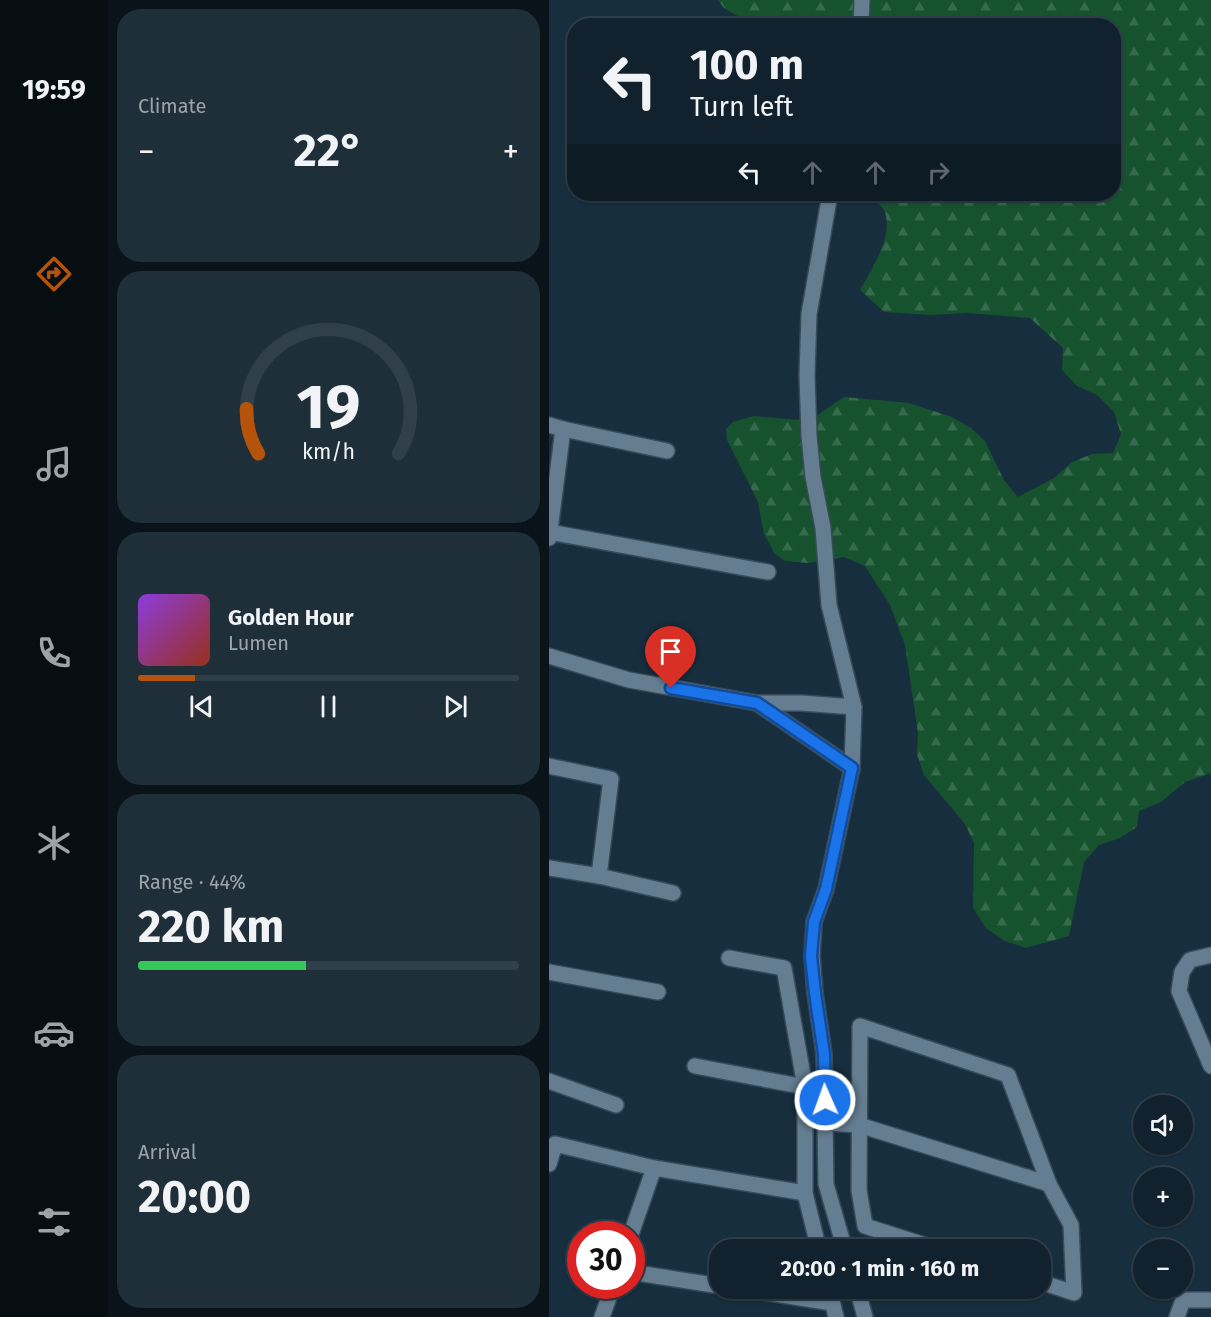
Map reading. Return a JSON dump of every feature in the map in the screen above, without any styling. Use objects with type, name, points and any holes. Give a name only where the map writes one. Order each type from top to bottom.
[{"type":"street","points":[[861,18],[862,0]]},
{"type":"street","points":[[829,201],[809,314],[807,375],[809,436],[813,477],[823,528],[829,605],[854,707],[852,768],[826,889],[814,922],[811,956],[824,1054],[826,1184],[842,1239]]},
{"type":"street","points":[[667,451],[556,427],[549,534],[768,572]]},
{"type":"street","points":[[549,656],[629,680],[757,703],[801,703],[854,707]]},
{"type":"street","points":[[757,703],[852,768]]},
{"type":"street","points":[[549,766],[611,779],[599,876]]},
{"type":"street","points":[[549,868],[599,876],[673,893]]},
{"type":"street","points":[[1211,955],[1190,960],[1182,972],[1179,990],[1211,1066]]},
{"type":"street","points":[[729,958],[785,968],[805,1087],[805,1193],[816,1239]]},
{"type":"street","points":[[549,972],[659,992]]},
{"type":"street","points":[[906,1239],[865,1226],[859,1190],[860,1026],[1008,1075],[1049,1184],[1071,1225],[1074,1293],[1051,1285]]},
{"type":"street","points":[[695,1065],[805,1087]]},
{"type":"street","points":[[549,1081],[616,1105]]},
{"type":"street","points":[[826,1123],[859,1125],[1049,1184]]},
{"type":"street","points":[[549,1164],[555,1144],[654,1168],[805,1193]]},
{"type":"street","points":[[636,1221],[654,1168]]},
{"type":"street","points":[[645,1274],[709,1284]]},
{"type":"street","points":[[602,1317],[608,1299]]},
{"type":"street","points":[[807,1299],[832,1303]]},
{"type":"street","points":[[860,1299],[865,1317]]},
{"type":"street","points":[[1177,1317],[1183,1300],[1211,1300]]},
{"type":"green space","points":[[718,0],[1211,0],[1211,773],[1185,782],[1161,802],[1139,811],[1137,827],[1120,838],[1099,845],[1084,862],[1069,936],[1026,948],[1005,941],[986,928],[973,908],[974,843],[965,824],[924,775],[917,754],[918,733],[905,645],[890,605],[865,566],[844,557],[807,563],[785,561],[775,554],[764,534],[758,502],[727,440],[726,429],[733,422],[754,416],[809,421],[844,397],[909,403],[952,417],[971,428],[985,441],[1004,480],[1018,497],[1054,478],[1072,462],[1092,454],[1113,453],[1121,434],[1114,412],[1097,395],[1077,386],[1062,370],[1063,348],[1030,318],[967,313],[931,315],[884,312],[860,290],[880,252],[886,230],[887,220],[884,210],[875,201],[1121,201],[1121,18],[741,18],[724,8]]},
{"type":"route","points":[[671,688],[757,703],[852,768],[826,889],[814,922],[811,956],[824,1054],[825,1100]]}]
